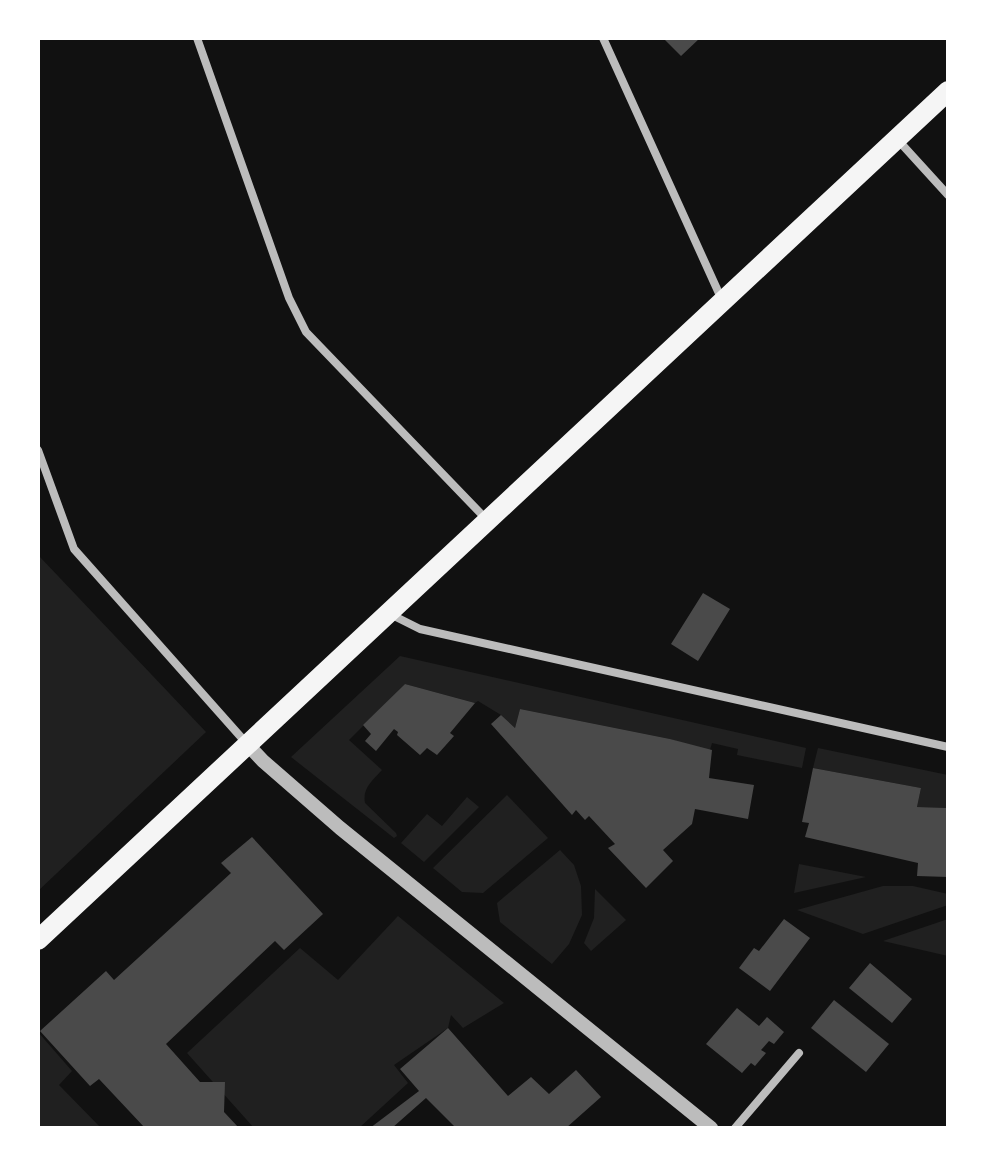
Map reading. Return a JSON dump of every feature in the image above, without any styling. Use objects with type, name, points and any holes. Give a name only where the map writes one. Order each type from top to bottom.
[{"type":"main road","points":[[38,940],[948,91]]},
{"type":"street","points":[[197,38],[289,298],[306,332],[487,520]]},
{"type":"street","points":[[603,38],[722,301]]},
{"type":"street","points":[[897,139],[948,195]]},
{"type":"street","points":[[38,450],[74,549],[263,761],[340,828],[711,1128]]},
{"type":"street","points":[[388,613],[420,629],[948,747]]},
{"type":"street","points":[[735,1128],[799,1053]]},
{"type":"shaded area","points":[[38,551],[40,557],[206,732],[38,891]]},
{"type":"shaded area","points":[[400,656],[806,748],[802,768],[737,755],[738,749],[712,743],[710,750],[520,709],[515,728],[478,701],[475,703],[405,684],[349,740],[382,770],[372,781],[364,798],[365,803],[396,833],[394,838],[291,757]]},
{"type":"shaded area","points":[[818,748],[948,775],[948,808],[917,807],[921,788],[813,768]]},
{"type":"shaded area","points":[[507,795],[548,838],[483,893],[462,892],[433,868]]},
{"type":"shaded area","points":[[467,797],[479,807],[424,862],[401,843],[427,814],[442,826]]},
{"type":"shaded area","points":[[560,850],[574,865],[581,886],[582,915],[569,944],[552,964],[500,922],[497,903]]},
{"type":"shaded area","points":[[799,864],[866,877],[794,893]]},
{"type":"shaded area","points":[[883,886],[913,886],[948,894],[948,905],[863,934],[797,910]]},
{"type":"shaded area","points":[[595,889],[626,920],[591,951],[584,943],[594,918]]},
{"type":"shaded area","points":[[398,916],[504,1003],[463,1028],[451,1015],[448,1028],[394,1065],[408,1083],[359,1128],[254,1128],[187,1053],[300,948],[338,980]]},
{"type":"shaded area","points":[[948,919],[948,956],[883,941]]},
{"type":"shaded area","points":[[38,1032],[72,1071],[59,1085],[101,1128],[38,1128]]},
{"type":"building","points":[[663,38],[700,38],[681,56]]},
{"type":"building","points":[[703,593],[730,609],[698,661],[671,644]]},
{"type":"building","points":[[405,684],[475,703],[450,733],[454,736],[437,755],[427,748],[420,755],[394,729],[376,751],[365,741],[371,734],[363,725]]},
{"type":"building","points":[[520,709],[712,750],[709,778],[754,785],[748,819],[695,809],[692,824],[663,850],[673,861],[646,888],[608,848],[615,844],[589,816],[585,820],[576,810],[572,815],[491,724],[501,715],[515,728]]},
{"type":"building","points":[[813,768],[921,788],[917,807],[948,808],[948,877],[917,876],[918,863],[805,837],[809,823],[802,822]]},
{"type":"building","points":[[252,837],[323,914],[284,950],[275,941],[166,1044],[200,1082],[225,1082],[224,1112],[239,1128],[145,1128],[99,1079],[90,1086],[40,1031],[106,971],[114,980],[231,873],[221,863]]},
{"type":"building","points":[[784,919],[810,938],[770,991],[739,968],[754,948],[759,951]]},
{"type":"building","points":[[870,963],[912,999],[892,1023],[849,988]]},
{"type":"building","points":[[834,1000],[889,1044],[866,1072],[811,1028]]},
{"type":"building","points":[[737,1008],[759,1026],[767,1017],[784,1032],[774,1044],[769,1041],[761,1050],[766,1053],[755,1066],[751,1063],[742,1073],[706,1044]]},
{"type":"building","points":[[448,1028],[508,1096],[531,1077],[549,1094],[576,1070],[601,1097],[566,1128],[456,1128],[426,1098],[392,1128],[370,1128],[419,1091],[400,1069]]}]
